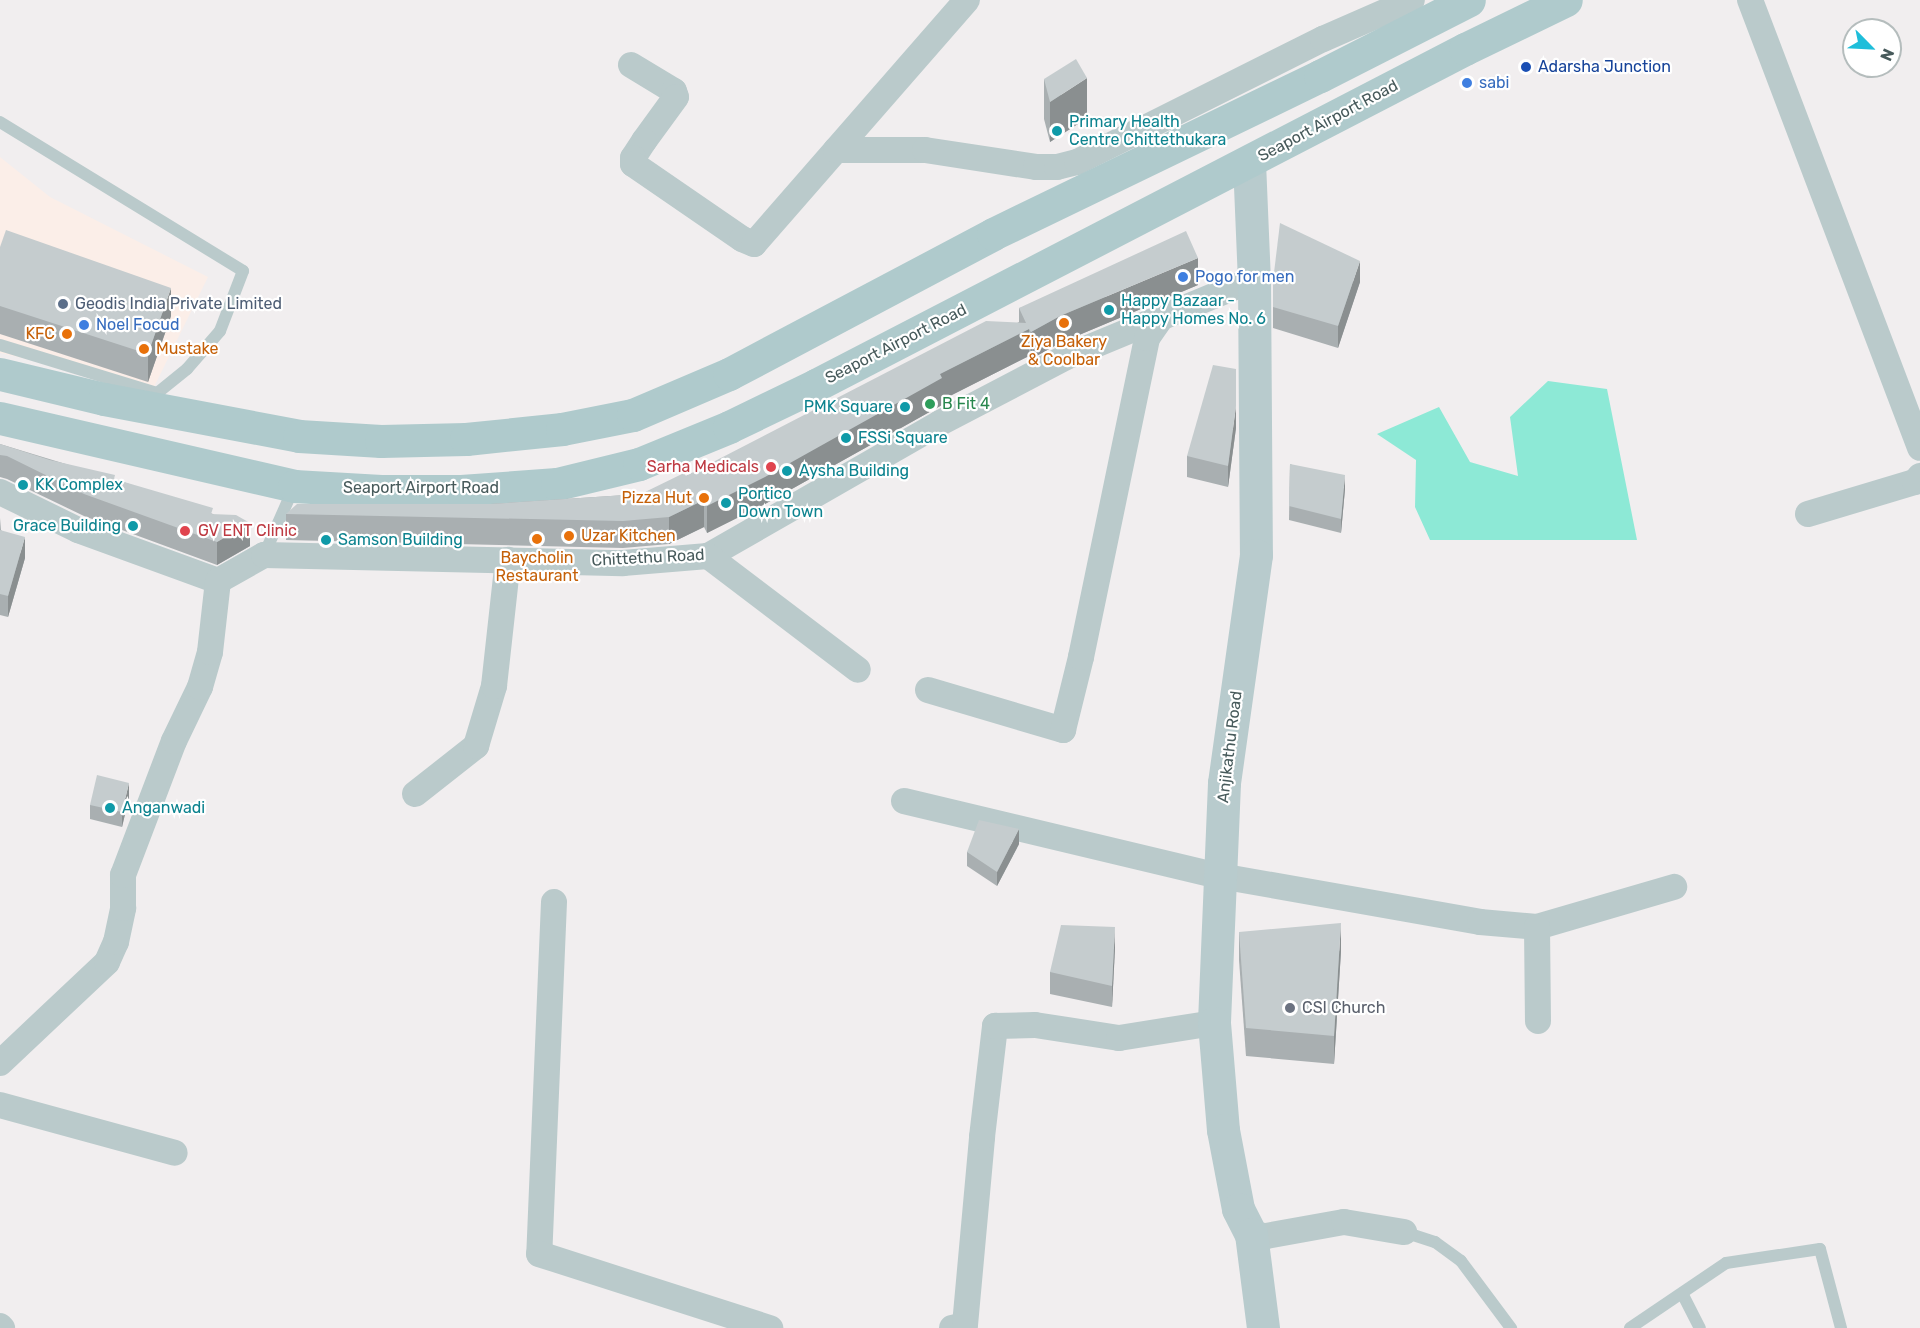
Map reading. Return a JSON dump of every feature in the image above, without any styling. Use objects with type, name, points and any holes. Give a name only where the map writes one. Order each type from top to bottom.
[{"type":"main road","points":[[0,374],[104,399],[299,436],[381,441],[466,439],[562,429],[633,415],[729,374],[993,234],[1320,76],[1469,0]]},
{"type":"main road","name":"Seaport Airport Road","points":[[0,418],[294,486],[381,491],[461,490],[557,484],[639,464],[729,427],[816,385],[1465,49],[1566,0]]},
{"type":"street","points":[[631,65],[674,92],[676,97],[633,158],[633,164],[751,244],[760,240],[967,0]]},
{"type":"street","points":[[836,150],[925,150],[1036,167],[1057,167],[1077,162],[1323,39],[1412,0]]},
{"type":"street","points":[[1750,0],[1920,448]]},
{"type":"street","name":"Anjikathu Road","points":[[1249,162],[1254,279],[1256,555],[1224,783],[1214,1023],[1223,1130],[1238,1209],[1251,1234],[1263,1328]]},
{"type":"street","name":"Chittethu Road","points":[[264,555],[623,563],[708,556],[940,423],[1066,357],[1254,279]]},
{"type":"street","points":[[928,690],[1063,730],[1091,612],[1147,338],[1161,318]]},
{"type":"street","points":[[1808,514],[1915,482],[1920,476]]},
{"type":"street","points":[[0,492],[78,530],[218,581],[264,555]]},
{"type":"street","points":[[708,556],[858,670]]},
{"type":"street","points":[[415,794],[476,746],[494,686],[508,560]]},
{"type":"street","points":[[0,1063],[107,962],[116,942],[123,908],[123,875],[174,741],[200,687],[210,652],[218,581]]},
{"type":"street","points":[[904,801],[1220,876],[1480,922],[1537,927],[1674,888]]},
{"type":"street","points":[[554,902],[539,1254],[770,1328]]},
{"type":"street","points":[[1537,927],[1538,1021]]},
{"type":"street","points":[[952,1328],[965,1325],[981,1137],[995,1026],[1035,1025],[1119,1038],[1214,1023]]},
{"type":"street","points":[[0,1105],[174,1153]]},
{"type":"street","points":[[1251,1234],[1266,1236],[1344,1222],[1404,1232]]},
{"type":"lane","points":[[0,122],[243,271],[220,331],[187,369],[157,393],[0,345]]},
{"type":"lane","points":[[264,555],[294,486]]},
{"type":"lane","points":[[1404,1232],[1435,1242],[1461,1261],[1511,1328]]},
{"type":"lane","points":[[1630,1328],[1726,1263],[1820,1249],[1841,1328]]},
{"type":"lane","points":[[1683,1294],[1700,1328]]},
{"type":"shaded area","points":[[0,157],[50,197],[208,277],[154,387],[0,353]]},
{"type":"shaded area","points":[[1548,381],[1607,389],[1637,540],[1430,540],[1415,507],[1416,460],[1377,434],[1439,407],[1470,462],[1518,476],[1510,417]]},
{"type":"building","points":[[1076,59],[1087,78],[1050,102],[1044,79]]},
{"type":"building","points":[[1280,223],[1360,261],[1338,326],[1273,307],[1273,281]]},
{"type":"building","name":"Noel Focud","points":[[6,230],[171,288],[148,354],[0,306],[0,247]]},
{"type":"building","points":[[1186,231],[1198,258],[1060,316],[1031,332],[1029,329],[940,374],[942,378],[765,477],[707,506],[704,500],[669,517],[623,521],[286,514],[297,504],[490,504],[641,494],[684,473],[686,476],[986,321],[1026,323],[1019,308]]},
{"type":"building","points":[[1213,365],[1236,369],[1236,406],[1228,466],[1187,456]]},
{"type":"building","points":[[0,444],[50,460],[115,475],[114,479],[213,508],[211,514],[236,515],[250,523],[217,542],[84,494],[7,456],[0,455]]},
{"type":"building","points":[[1290,464],[1345,475],[1341,519],[1289,506]]},
{"type":"building","points":[[0,530],[25,537],[8,596],[0,594]]},
{"type":"building","points":[[97,775],[129,783],[122,812],[90,805]]},
{"type":"building","points":[[979,820],[1019,829],[997,872],[967,852]]},
{"type":"building","name":"CSI Church","points":[[1341,923],[1334,1036],[1246,1028],[1239,932]]},
{"type":"building","points":[[1061,925],[1115,927],[1112,986],[1050,972]]},
{"type":"place","name":"Adarsha Junction","points":[[1526,67]]},
{"type":"place","name":"sabi","points":[[1467,83]]},
{"type":"place","name":"Primary Health Centre Chittethukara","points":[[1057,131]]},
{"type":"place","name":"Pogo for men","points":[[1183,277]]},
{"type":"place","name":"Geodis India Private Limited","points":[[63,304]]},
{"type":"place","name":"Happy Bazaar - Happy Homes No. 6","points":[[1109,310]]},
{"type":"place","name":"Ziya Bakery & Coolbar","points":[[1064,323]]},
{"type":"place","name":"Noel Focud","points":[[84,325]]},
{"type":"place","name":"KFC","points":[[67,334]]},
{"type":"place","name":"Mustake","points":[[144,349]]},
{"type":"place","name":"B Fit 4","points":[[930,404]]},
{"type":"place","name":"PMK Square","points":[[905,407]]},
{"type":"place","name":"FSSi Square","points":[[846,438]]},
{"type":"place","name":"Sarha Medicals","points":[[771,467]]},
{"type":"place","name":"Aysha Building","points":[[787,471]]},
{"type":"place","name":"KK Complex","points":[[23,485]]},
{"type":"place","name":"Pizza Hut","points":[[704,498]]},
{"type":"place","name":"Portico Down Town","points":[[726,503]]},
{"type":"place","name":"Grace Building","points":[[133,526]]},
{"type":"place","name":"GV ENT Clinic","points":[[185,531]]},
{"type":"place","name":"Uzar Kitchen","points":[[569,536]]},
{"type":"place","name":"Baycholin Restaurant","points":[[537,539]]},
{"type":"place","name":"Samson Building","points":[[326,540]]},
{"type":"place","name":"Anganwadi","points":[[110,808]]},
{"type":"place","name":"CSI Church","points":[[1290,1008]]}]
